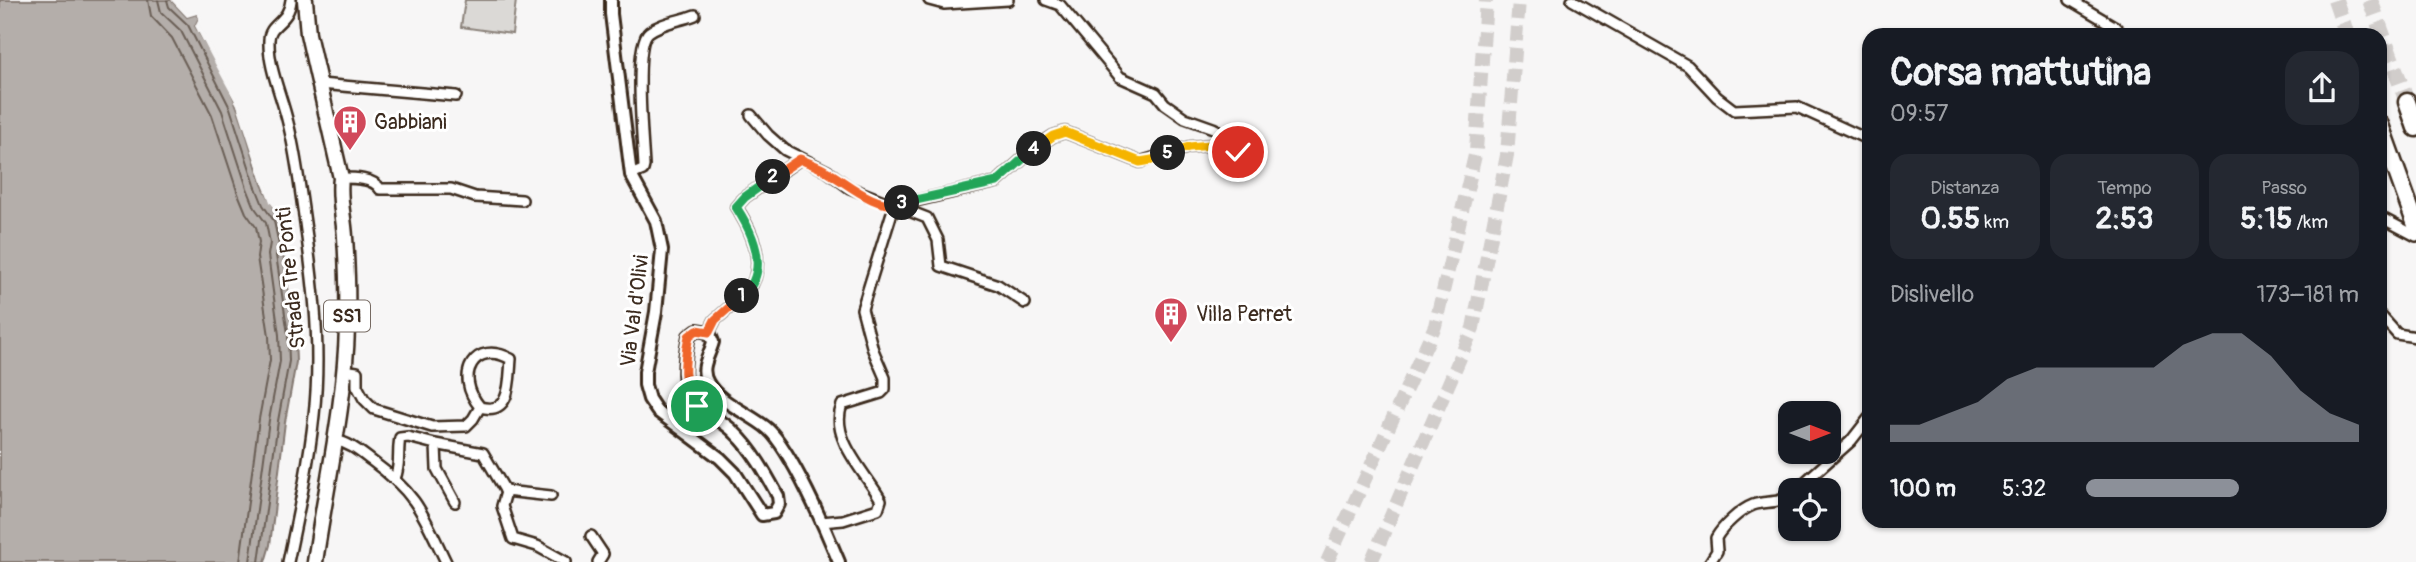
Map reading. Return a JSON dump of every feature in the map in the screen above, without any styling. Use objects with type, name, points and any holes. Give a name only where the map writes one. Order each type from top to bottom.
[{"type":"highway","points":[[2407,102],[2416,128]]},
{"type":"highway","points":[[2387,144],[2416,225]]},
{"type":"main road","name":"SS1","points":[[305,0],[308,34],[341,178],[339,191],[347,281],[347,331],[343,370],[316,562]]},
{"type":"street","name":"Strada Tre Ponti","points":[[288,562],[314,415],[317,339],[307,234],[297,171],[268,38],[272,29],[286,18],[291,0]]},
{"type":"street","name":"Via Val d'Olivi","points":[[611,0],[631,175],[656,221],[662,250],[656,312],[645,372],[649,399],[657,411],[670,422],[720,458],[735,473],[758,512],[769,516],[779,504],[778,496],[761,467],[738,435],[697,406],[685,387],[689,336],[697,330],[709,332]]},
{"type":"street","points":[[929,0],[944,4],[1008,0]]},
{"type":"street","points":[[894,206],[997,182],[1036,147],[1065,132],[1140,162],[1189,147],[1210,145],[1238,152],[1251,147],[1213,128],[1185,118],[1156,93],[1120,77],[1060,5],[1045,0]]},
{"type":"street","points":[[1572,0],[1688,66],[1717,97],[1734,110],[1797,107],[1862,137]]},
{"type":"street","points":[[2070,0],[2115,28]]},
{"type":"street","points":[[631,175],[643,170],[644,166],[640,97],[640,52],[643,39],[647,33],[661,25],[695,15]]},
{"type":"street","points":[[320,84],[456,96]]},
{"type":"street","points":[[751,115],[768,135],[800,159],[827,171],[850,188],[927,218],[938,240],[941,266],[998,285],[1026,303]]},
{"type":"street","points":[[800,159],[745,197],[736,207],[754,239],[757,267],[753,285],[715,320],[709,332],[713,342],[704,366],[706,382],[717,394],[767,429],[785,450],[839,562]]},
{"type":"street","points":[[341,178],[372,181],[378,184],[380,189],[451,189],[475,197],[522,200]]},
{"type":"street","points":[[821,522],[843,520],[878,509],[881,500],[849,450],[838,415],[842,405],[880,393],[885,388],[885,378],[873,350],[862,309],[894,206]]},
{"type":"street","points":[[2387,221],[2416,236]]},
{"type":"street","points":[[2387,323],[2397,334],[2416,337]]},
{"type":"street","points":[[487,353],[505,355],[512,359],[507,398],[500,406],[486,409],[480,407],[470,396],[467,373],[478,357],[487,353]]},
{"type":"street","points":[[343,370],[357,372],[357,386],[374,409],[432,427],[466,426],[480,407]]},
{"type":"street","points":[[1809,478],[1851,441],[1862,427]]},
{"type":"street","points":[[395,478],[400,470],[400,438],[408,437],[483,453],[505,491],[502,506],[513,539],[537,546],[566,562]]},
{"type":"street","points":[[334,440],[347,442],[395,478],[420,507],[446,562]]},
{"type":"street","points":[[436,445],[437,469],[455,502]]},
{"type":"street","points":[[505,491],[551,496]]},
{"type":"street","points":[[1710,562],[1717,551],[1716,538],[1730,522],[1753,505],[1778,502]]},
{"type":"street","points":[[591,536],[603,554],[598,562]]},
{"type":"shaded area","points":[[465,0],[516,0],[512,34],[461,27]]},
{"type":"water","points":[[0,0],[171,0],[187,17],[197,14],[199,18],[195,26],[233,97],[262,184],[280,218],[285,236],[283,254],[295,334],[296,362],[285,422],[270,545],[265,562],[0,562]]},
{"type":"pier","points":[[171,0],[176,0],[188,13],[197,11],[202,17],[199,25],[240,104],[265,181],[281,211],[278,213],[262,182],[237,105],[195,26],[199,18],[197,14],[187,17]]},
{"type":"tunnel","points":[[1327,562],[1435,326],[1476,151],[1486,0]]},
{"type":"tunnel","points":[[1371,562],[1473,328],[1507,155],[1519,0]]},
{"type":"tunnel","points":[[2335,0],[2345,28]]},
{"type":"tunnel","points":[[2370,0],[2380,28]]},
{"type":"tunnel","points":[[2387,47],[2407,102]]},
{"type":"place","name":"Gabbiani","points":[[350,152]]},
{"type":"place","name":"Villa Perret","points":[[1171,344]]},
{"type":"route","points":[[697,406],[685,387],[689,336],[700,329],[709,332],[715,320],[753,285],[757,267],[754,239],[736,207],[745,197],[800,159],[827,171],[850,188],[894,206],[918,198],[997,182],[1036,147],[1065,132],[1140,162],[1189,147],[1210,145],[1238,152]]}]
